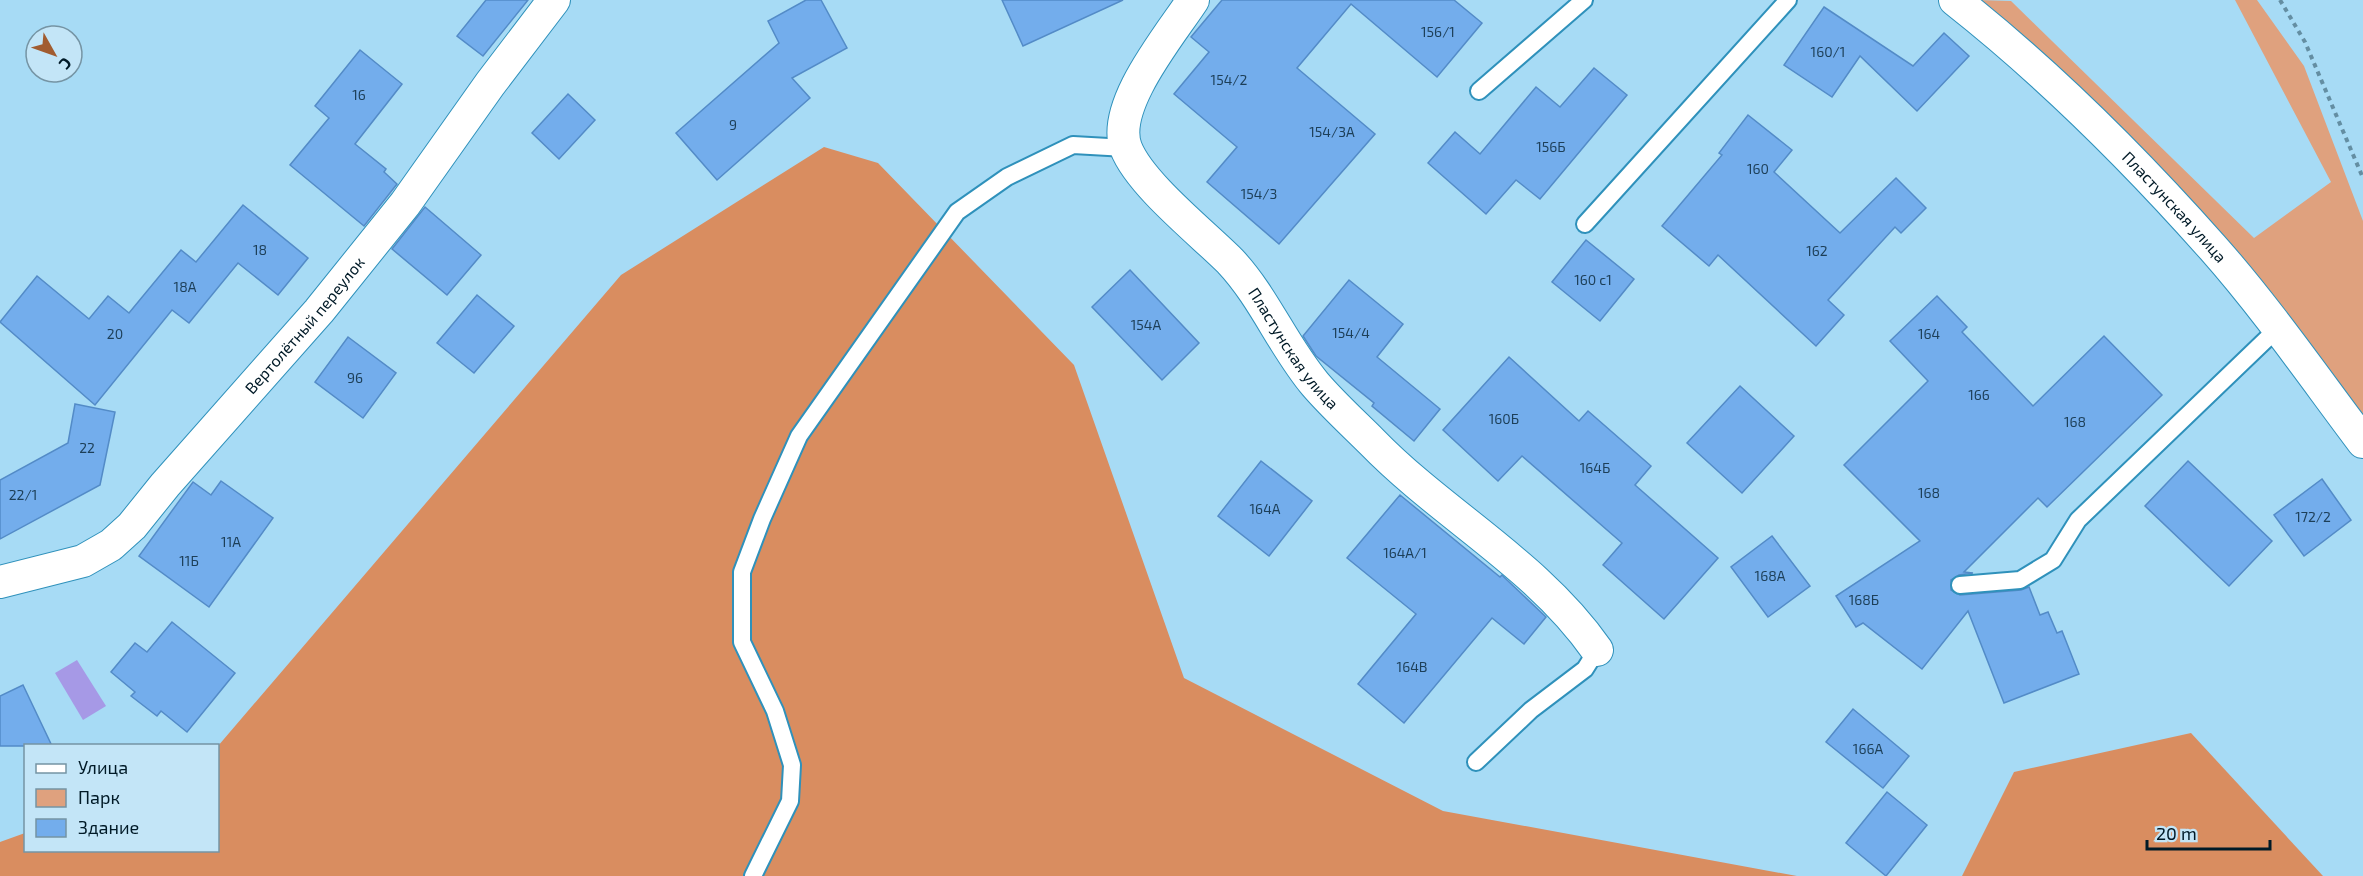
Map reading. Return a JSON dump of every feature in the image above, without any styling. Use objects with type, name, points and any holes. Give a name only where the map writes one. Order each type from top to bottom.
[{"type":"street","name":"Вертолётный переулок","points":[[0,582],[83,561],[111,545],[132,526],[165,485],[319,311],[405,204],[490,84],[554,0]]},
{"type":"street","points":[[1126,148],[1124,122],[1139,81],[1193,0]]},
{"type":"street","name":"Пластунская улица","points":[[1955,0],[1997,33],[2108,135],[2214,250],[2363,442]]},
{"type":"street","name":"Пластунская улица","points":[[1126,148],[1156,190],[1232,263],[1314,383],[1375,445],[1531,577],[1577,621],[1597,650]]},
{"type":"lane","points":[[1479,91],[1584,0]]},
{"type":"lane","points":[[1585,224],[1788,0]]},
{"type":"lane","points":[[753,876],[774,838],[790,801],[792,765],[775,711],[742,642],[742,572],[762,519],[799,436],[957,212],[1007,177],[1073,146],[1126,148]]},
{"type":"lane","points":[[1960,585],[2020,580],[2053,560],[2078,520],[2135,468],[2211,390],[2277,329]]},
{"type":"lane","points":[[1476,762],[1532,710],[1586,669],[1597,650]]},
{"type":"path","points":[[2280,0],[2305,42],[2363,178]]},
{"type":"green space","points":[[1978,0],[2011,1],[2254,238],[2331,182],[2235,0],[2257,0],[2304,66],[2363,221],[2363,417]]},
{"type":"shaded area","points":[[824,147],[878,163],[1074,365],[1184,678],[1443,811],[1797,876],[0,876],[0,842],[24,833],[24,852],[219,852],[219,745],[621,275]]},
{"type":"shaded area","points":[[77,660],[106,706],[83,720],[55,673]]},
{"type":"shaded area","points":[[2191,733],[2323,876],[1962,876],[2014,772]]},
{"type":"building","points":[[486,0],[528,0],[483,56],[457,36]]},
{"type":"building","points":[[806,0],[821,0],[847,48],[792,78],[810,98],[717,180],[676,133],[779,43],[768,21]]},
{"type":"building","points":[[1002,0],[1123,0],[1023,46]]},
{"type":"building","points":[[1222,0],[1454,0],[1482,23],[1437,77],[1351,4],[1297,68],[1375,134],[1279,244],[1207,182],[1237,147],[1174,94],[1209,52],[1191,37]]},
{"type":"building","points":[[1824,7],[1913,66],[1944,33],[1969,56],[1917,111],[1860,56],[1832,97],[1784,65]]},
{"type":"building","points":[[360,50],[402,84],[355,144],[386,169],[384,172],[397,184],[364,226],[290,165],[329,118],[315,106]]},
{"type":"building","points":[[1594,68],[1627,95],[1540,199],[1516,180],[1486,214],[1428,163],[1455,132],[1480,154],[1536,87],[1560,107]]},
{"type":"building","points":[[568,94],[595,120],[559,159],[532,133]]},
{"type":"building","points":[[1748,115],[1792,150],[1774,172],[1840,233],[1896,178],[1926,208],[1901,233],[1895,227],[1828,300],[1844,315],[1816,346],[1718,255],[1709,266],[1662,226],[1722,155],[1719,153]]},
{"type":"building","points":[[243,205],[308,258],[278,295],[238,263],[189,323],[172,310],[95,405],[0,322],[37,276],[89,319],[108,296],[129,313],[181,250],[196,262]]},
{"type":"building","points":[[425,207],[481,255],[447,295],[392,249]]},
{"type":"building","points":[[1586,240],[1634,279],[1600,321],[1552,282]]},
{"type":"building","points":[[1130,270],[1199,343],[1162,380],[1092,307]]},
{"type":"building","points":[[1349,280],[1403,324],[1377,357],[1440,409],[1414,441],[1372,406],[1374,403],[1316,356],[1303,336]]},
{"type":"building","points":[[477,295],[514,326],[474,373],[437,343]]},
{"type":"building","points":[[1937,296],[1967,327],[1962,332],[2033,406],[2104,336],[2162,395],[2047,507],[2038,498],[1964,572],[1973,573],[1959,575],[1951,580],[1951,590],[1960,595],[2021,590],[2029,587],[2040,615],[2048,612],[2057,633],[2062,631],[2079,674],[2004,703],[1968,611],[1922,669],[1863,623],[1856,627],[1836,596],[1920,541],[1844,465],[1928,381],[1890,341]]},
{"type":"building","points":[[348,337],[396,373],[363,418],[315,382]]},
{"type":"building","points":[[1509,357],[1579,421],[1588,411],[1651,466],[1635,485],[1718,558],[1664,619],[1603,565],[1622,543],[1522,456],[1498,481],[1443,430]]},
{"type":"building","points":[[1740,386],[1794,436],[1742,493],[1687,443]]},
{"type":"building","points":[[75,404],[115,412],[100,485],[0,539],[0,480],[68,443]]},
{"type":"building","points":[[1261,461],[1312,501],[1269,556],[1218,516]]},
{"type":"building","points":[[2188,461],[2272,541],[2229,586],[2145,506]]},
{"type":"building","points":[[2322,479],[2351,520],[2304,556],[2274,515]]},
{"type":"building","points":[[221,481],[273,518],[209,607],[139,556],[193,482],[211,495]]},
{"type":"building","points":[[1400,495],[1500,577],[1502,575],[1546,617],[1524,644],[1492,618],[1404,723],[1358,684],[1416,614],[1347,558]]},
{"type":"building","points":[[1772,536],[1810,586],[1768,617],[1731,567]]},
{"type":"building","points":[[172,622],[235,673],[187,732],[161,711],[157,716],[131,696],[135,692],[111,672],[135,643],[147,652]]},
{"type":"building","points":[[23,685],[51,744],[0,746],[0,696]]},
{"type":"building","points":[[1853,709],[1909,756],[1883,788],[1826,742]]},
{"type":"building","points":[[1887,792],[1927,825],[1886,876],[1846,843]]}]
